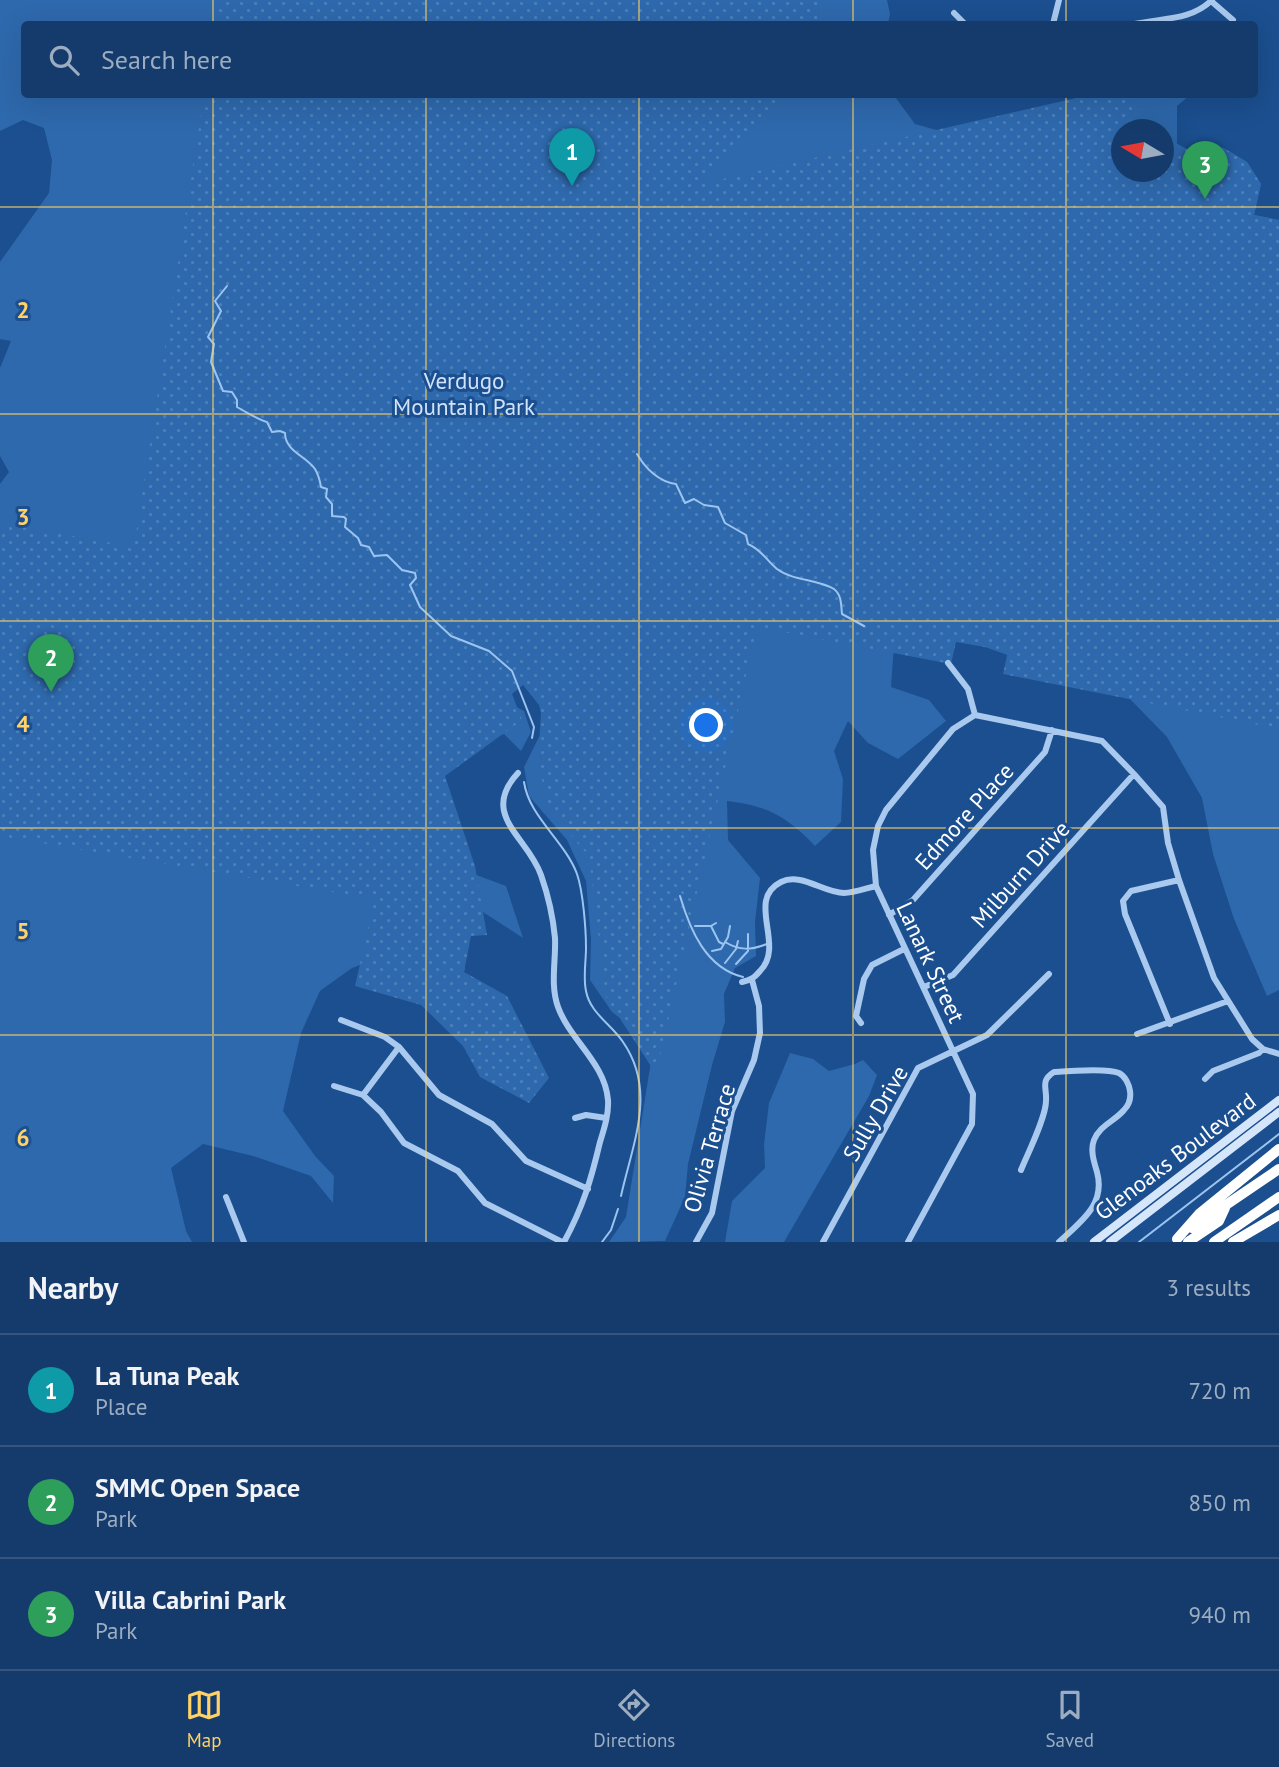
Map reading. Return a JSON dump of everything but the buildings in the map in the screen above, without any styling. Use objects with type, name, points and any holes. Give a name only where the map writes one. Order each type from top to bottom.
[{"type":"highway","points":[[1179,1241],[1199,1214],[1279,1150]]},
{"type":"highway","points":[[1179,1241],[1279,1169]]},
{"type":"highway","points":[[1214,1242],[1279,1197]]},
{"type":"highway","points":[[1233,1242],[1279,1215]]},
{"type":"highway","points":[[1200,1242],[1219,1229],[1231,1230]]},
{"type":"main road","name":"Glenoaks Boulevard","points":[[1110,1242],[1279,1100]]},
{"type":"main road","name":"Glenoaks Boulevard","points":[[1094,1242],[1279,1112]]},
{"type":"street","points":[[1054,21],[1059,0]]},
{"type":"street","points":[[1155,21],[1197,12],[1212,0],[1233,20]]},
{"type":"street","points":[[954,13],[962,21]]},
{"type":"street","points":[[948,663],[968,689],[975,715],[1102,741],[1163,807],[1168,843],[1179,880],[1214,978],[1252,1039],[1263,1049],[1279,1054]]},
{"type":"street","name":"Lanark Street","points":[[908,1242],[972,1124],[973,1094],[876,886],[873,850],[878,825],[886,810],[953,729],[975,715]]},
{"type":"street","name":"Edmore Place","points":[[888,915],[913,900],[1045,752],[1052,730]]},
{"type":"street","points":[[334,1086],[363,1095],[381,1112],[404,1143],[458,1171],[485,1203],[563,1242],[589,1189],[608,1101],[600,1071],[565,1026],[556,1003],[553,986],[555,938],[546,891],[540,871],[506,817],[502,804],[508,784],[518,773]]},
{"type":"street","name":"Milburn Drive","points":[[924,987],[953,975],[1134,774]]},
{"type":"street","points":[[742,982],[752,980],[764,968],[770,955],[765,904],[767,896],[776,885],[786,880],[795,880],[844,893],[876,886]]},
{"type":"street","points":[[1170,1024],[1125,914],[1123,901],[1131,891],[1179,880]]},
{"type":"street","points":[[861,1023],[856,1016],[864,979],[872,965],[904,949]]},
{"type":"street","name":"Sully Drive","points":[[822,1242],[918,1068],[987,1035],[1049,974]]},
{"type":"street","name":"Olivia Terrace","points":[[696,1242],[712,1213],[732,1111],[754,1060],[760,1034],[759,1006],[752,980]]},
{"type":"street","points":[[1137,1034],[1228,1002]]},
{"type":"street","points":[[341,1020],[385,1037],[399,1047],[439,1095],[492,1124],[526,1161],[589,1189]]},
{"type":"street","points":[[363,1095],[399,1047]]},
{"type":"street","points":[[1206,1079],[1213,1071],[1263,1049]]},
{"type":"street","points":[[1021,1170],[1046,1104],[1044,1080],[1048,1076],[1054,1072],[1076,1071],[1119,1073],[1126,1080],[1130,1092],[1129,1104],[1099,1131],[1093,1144],[1099,1188],[1095,1205],[1059,1242]]},
{"type":"street","points":[[576,1118],[586,1115],[606,1118]]},
{"type":"street","points":[[226,1197],[244,1242]]},
{"type":"green space","name":"Verdugo Mountain Park","points":[[0,0],[887,0],[890,14],[889,21],[21,21],[21,98],[896,98],[915,124],[958,136],[1091,98],[1186,98],[1177,106],[1177,144],[1221,166],[1222,147],[1247,162],[1261,184],[1254,215],[1279,220],[1279,990],[1267,996],[1234,919],[1213,854],[1202,798],[1167,737],[1129,698],[951,635],[894,644],[891,687],[929,700],[946,721],[898,759],[868,743],[848,721],[834,751],[843,779],[841,822],[815,846],[776,814],[727,801],[728,840],[760,878],[755,922],[756,956],[735,968],[724,994],[725,1022],[688,1164],[685,1197],[665,1241],[609,1242],[626,1217],[652,1055],[656,1045],[612,1012],[590,980],[591,940],[586,881],[567,840],[529,796],[524,767],[544,727],[535,682],[519,663],[509,703],[524,711],[531,732],[521,751],[504,734],[427,765],[466,871],[506,886],[523,938],[472,905],[389,954],[352,968],[320,991],[301,1033],[283,1111],[315,1156],[334,1176],[333,1203],[311,1176],[253,1156],[203,1144],[171,1168],[186,1231],[192,1242],[0,1242],[0,484],[9,472],[0,456],[0,368],[11,341],[0,339],[0,262],[49,193],[52,160],[44,128],[23,120],[0,131]]},
{"type":"green space","points":[[219,0],[823,0],[820,21],[216,21]]},
{"type":"green space","name":"Verdugo Mountain Park","points":[[204,98],[782,98],[701,184],[1076,98],[1130,98],[1135,119],[1111,119],[1111,182],[1174,182],[1174,144],[1221,166],[1222,147],[1247,162],[1261,184],[1254,215],[1279,220],[1279,729],[1003,674],[1008,651],[956,642],[951,664],[757,627],[656,1074],[606,997],[589,856],[550,812],[538,763],[541,713],[539,705],[523,685],[512,694],[522,720],[445,776],[475,866],[487,935],[471,936],[464,972],[507,996],[549,1078],[529,1103],[480,1077],[463,1046],[421,1005],[355,986],[375,899],[0,836],[0,523],[134,547]]},
{"type":"green space","points":[[790,1053],[813,1059],[829,1071],[863,1060],[877,1075],[869,1096],[784,1242],[725,1242],[732,1201],[765,1168],[764,1144],[769,1103]]},
{"type":"waterway","points":[[227,286],[215,301],[221,311],[208,337],[214,344],[211,362],[223,391],[232,392],[237,400],[237,407],[267,422],[272,432],[285,433],[288,444],[311,464],[321,487],[327,489],[326,497],[332,504],[332,516],[344,517],[345,527],[358,538],[361,545],[369,547],[374,556],[387,555],[402,570],[415,573],[416,578],[410,585],[420,607],[451,636],[489,651],[512,671],[534,727],[532,738]]},
{"type":"waterway","points":[[637,454],[653,474],[676,484],[685,503],[694,499],[704,505],[718,507],[725,523],[746,535],[748,544],[777,569],[837,591],[842,614],[864,626]]},
{"type":"waterway","points":[[524,782],[533,806],[577,874],[585,921],[585,980],[588,999],[623,1042],[639,1079],[639,1117],[621,1196]]},
{"type":"waterway","points":[[680,896],[701,946],[719,965],[743,977]]},
{"type":"waterway","points":[[695,926],[711,926],[716,923]]},
{"type":"waterway","points":[[711,926],[719,942],[723,944]]},
{"type":"waterway","points":[[712,951],[721,949],[728,937],[730,926]]},
{"type":"waterway","points":[[736,964],[748,951],[748,934]]},
{"type":"waterway","points":[[725,963],[736,949],[738,941]]},
{"type":"waterway","points":[[725,942],[746,949],[767,944]]},
{"type":"waterway","points":[[1139,1242],[1279,1134]]},
{"type":"waterway","points":[[602,1242],[611,1230],[618,1209]]},
{"type":"place","name":"La Tuna Peak","points":[[572,186]]},
{"type":"place","name":"Villa Cabrini Park","points":[[1205,199]]},
{"type":"place","name":"SMMC Open Space","points":[[51,692]]}]
